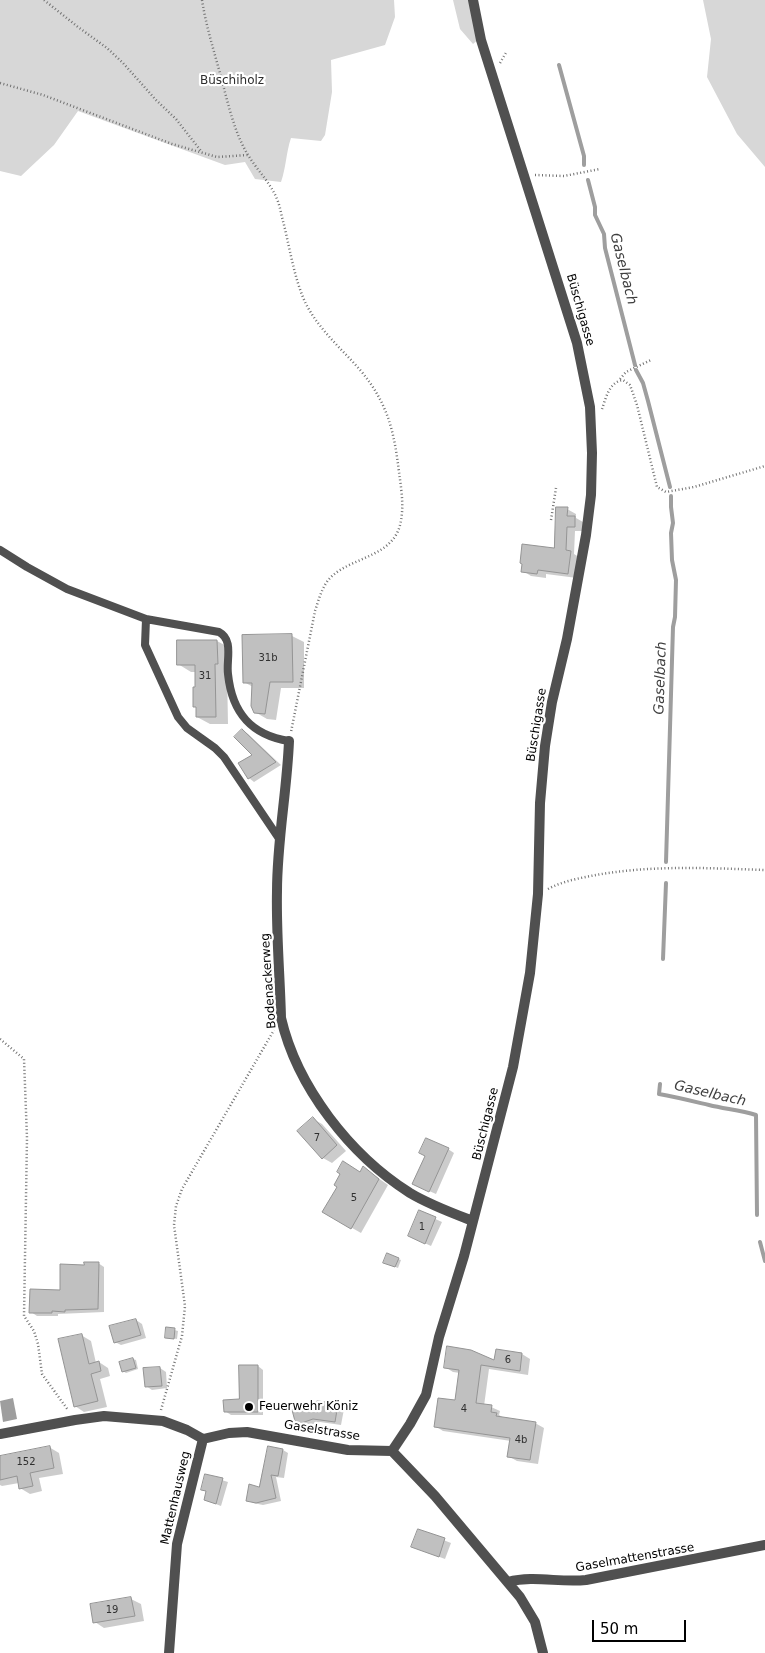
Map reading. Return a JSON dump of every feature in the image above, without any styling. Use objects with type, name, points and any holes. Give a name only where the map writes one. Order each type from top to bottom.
[{"type":"street","name":"Büschigasse","points":[[392,1451],[426,1395],[439,1337],[464,1256],[513,1067],[530,973],[538,894],[540,803],[545,746],[552,702],[568,639],[592,495],[590,407],[577,343],[481,40],[473,0]]},
{"type":"street","name":"Bodenackerweg","points":[[290,742],[276,891],[281,1018],[285,1034],[300,1073],[330,1118],[354,1146],[410,1193],[437,1207],[473,1221]]},
{"type":"street","points":[[0,1434],[104,1416],[158,1420],[175,1425],[203,1439]]},
{"type":"street","name":"Gaselstrasse","points":[[203,1439],[229,1433],[247,1432],[348,1450],[392,1451]]},
{"type":"street","name":"Mattenhausweg","points":[[169,1653],[176,1544],[203,1439]]},
{"type":"street","points":[[392,1451],[435,1496],[520,1598],[535,1622],[543,1653]]},
{"type":"street","name":"Gaselmattenstrasse","points":[[508,1582],[525,1578],[572,1582],[586,1580],[765,1545]]},
{"type":"lane","points":[[0,550],[67,589],[146,619],[219,632],[225,635],[228,642],[228,675],[237,709],[255,730],[273,739],[290,742]]},
{"type":"lane","points":[[146,619],[145,645],[178,717],[187,728],[215,748],[224,757],[280,840]]},
{"type":"path","points":[[44,0],[123,62],[156,100],[176,119],[199,149],[205,153]]},
{"type":"path","points":[[202,0],[205,19],[233,123],[248,155],[267,180],[278,200],[305,302],[326,335],[360,371],[383,403],[395,439],[401,481],[401,521],[398,532],[390,543],[380,551],[344,567],[330,578],[320,594],[313,620],[290,742]]},
{"type":"path","points":[[0,83],[42,95],[172,144],[217,157],[248,155]]},
{"type":"path","points":[[524,175],[564,176],[600,169]]},
{"type":"path","points":[[602,410],[608,392],[615,382],[626,372],[651,360]]},
{"type":"path","points":[[619,380],[623,380],[630,385],[637,405],[657,486],[661,490],[666,492],[678,491],[765,466]]},
{"type":"path","points":[[551,520],[556,488]]},
{"type":"path","points":[[538,894],[556,885],[580,878],[624,870],[666,867],[765,870]]},
{"type":"path","points":[[158,1420],[182,1336],[185,1306],[174,1225],[176,1206],[182,1189],[281,1018]]},
{"type":"path","points":[[0,1039],[24,1059],[28,1138],[24,1316],[34,1331],[38,1344],[42,1374],[75,1420]]},
{"type":"green space","name":"Büschiholz","points":[[0,0],[394,0],[395,17],[385,45],[331,60],[332,92],[325,135],[321,141],[291,138],[281,182],[255,179],[245,162],[225,165],[78,111],[54,145],[21,176],[0,171]]},
{"type":"green space","points":[[453,0],[478,0],[480,38],[473,44],[460,29]]},
{"type":"green space","points":[[703,0],[765,0],[765,167],[737,134],[707,77],[711,39]]},
{"type":"shaded area","points":[[13,1398],[17,1419],[3,1422],[0,1401]]},
{"type":"building","points":[[556,507],[568,507],[567,516],[575,516],[575,527],[567,527],[566,550],[571,551],[568,574],[538,570],[537,574],[521,572],[522,544],[554,548]]},
{"type":"building","points":[[292,634],[293,682],[270,682],[265,714],[254,713],[251,706],[252,683],[243,683],[242,635]]},
{"type":"building","points":[[177,640],[217,640],[218,664],[215,664],[216,717],[196,717],[196,707],[193,707],[195,665],[177,665]]},
{"type":"building","points":[[242,729],[276,762],[248,779],[238,763],[252,755],[234,737]]},
{"type":"building","points":[[313,1117],[337,1145],[322,1159],[297,1131]]},
{"type":"building","points":[[426,1138],[449,1148],[429,1192],[412,1184],[425,1156],[419,1153]]},
{"type":"building","points":[[343,1161],[360,1172],[363,1166],[379,1179],[351,1229],[322,1212],[337,1187],[334,1185],[340,1174],[337,1172]]},
{"type":"building","points":[[419,1210],[436,1217],[425,1244],[408,1236]]},
{"type":"building","points":[[387,1253],[399,1258],[395,1267],[383,1263]]},
{"type":"building","points":[[84,1262],[99,1262],[98,1309],[29,1313],[30,1289],[60,1290],[60,1264],[84,1265]]},
{"type":"building","points":[[136,1319],[141,1335],[114,1343],[109,1326]]},
{"type":"building","points":[[166,1327],[175,1328],[174,1339],[165,1338]]},
{"type":"building","points":[[82,1334],[89,1364],[99,1361],[101,1371],[91,1374],[98,1401],[74,1407],[58,1339]]},
{"type":"building","points":[[447,1346],[471,1350],[494,1360],[496,1349],[522,1353],[520,1371],[481,1365],[476,1403],[492,1405],[491,1412],[497,1413],[496,1416],[536,1422],[530,1460],[507,1457],[510,1438],[434,1427],[438,1398],[455,1400],[459,1370],[444,1368]]},
{"type":"building","points":[[133,1358],[136,1368],[122,1372],[119,1362]]},
{"type":"building","points":[[239,1365],[258,1365],[258,1412],[224,1412],[223,1400],[239,1399]]},
{"type":"building","points":[[160,1367],[162,1386],[145,1387],[143,1368]]},
{"type":"building","points":[[318,1401],[338,1404],[335,1422],[313,1419],[296,1425],[292,1410]]},
{"type":"building","points":[[50,1446],[54,1468],[30,1473],[33,1486],[19,1489],[17,1476],[0,1480],[0,1456]]},
{"type":"building","points":[[268,1446],[283,1449],[278,1476],[271,1475],[276,1498],[256,1503],[246,1501],[249,1484],[259,1487]]},
{"type":"building","points":[[205,1474],[223,1478],[216,1504],[204,1500],[206,1491],[201,1490]]},
{"type":"building","points":[[418,1529],[445,1538],[439,1557],[411,1547]]},
{"type":"building","points":[[131,1597],[135,1616],[93,1623],[90,1604]]},
{"type":"waterway","name":"Gaselbach","points":[[559,65],[584,156],[584,165]]},
{"type":"waterway","name":"Gaselbach","points":[[588,180],[595,207],[595,215],[604,234],[605,248],[635,365]]},
{"type":"waterway","name":"Gaselbach","points":[[636,370],[643,383],[670,487]]},
{"type":"waterway","name":"Gaselbach","points":[[666,862],[676,580],[672,560],[671,533],[673,523],[671,496]]},
{"type":"waterway","name":"Gaselbach","points":[[663,959],[666,883]]},
{"type":"waterway","name":"Gaselbach","points":[[660,1084],[659,1094],[756,1115],[757,1215]]},
{"type":"waterway","name":"Gaselbach","points":[[760,1242],[765,1261]]},
{"type":"place","name":"Feuerwehr Köniz","points":[[249,1407]]}]
